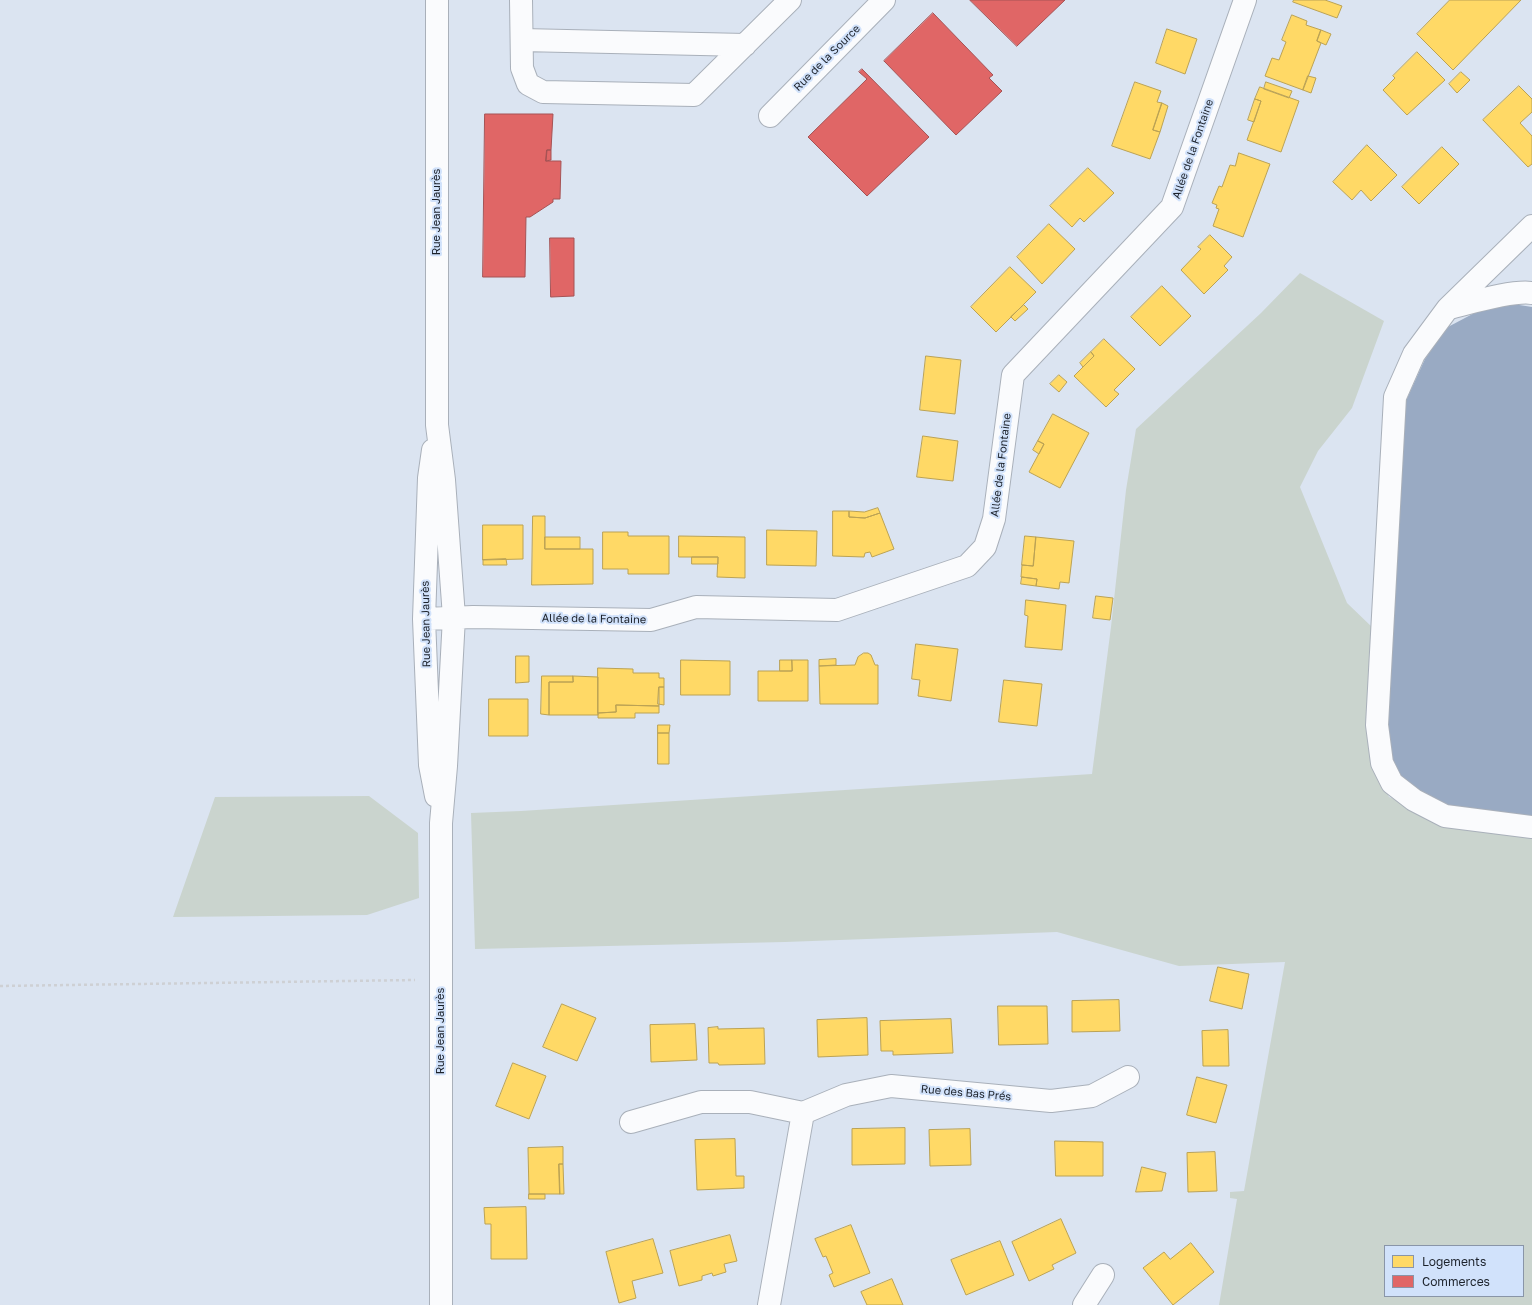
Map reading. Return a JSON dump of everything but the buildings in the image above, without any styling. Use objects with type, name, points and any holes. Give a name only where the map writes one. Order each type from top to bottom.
[{"type":"street","name":"Rue Jean Jaurès","points":[[437,0],[437,425],[444,480],[454,617],[446,766],[441,823],[442,979],[440,1305]]},
{"type":"street","points":[[521,0],[522,68],[528,84],[543,92],[694,96],[790,0]]},
{"type":"street","name":"Allée de la Fontaine","points":[[424,619],[454,617],[651,620],[696,607],[837,610],[967,566],[985,547],[994,519],[1013,375],[1172,207],[1245,0]]},
{"type":"street","name":"Rue de la Source","points":[[770,116],[872,3]]},
{"type":"street","points":[[522,40],[745,45]]},
{"type":"street","points":[[1532,226],[1448,308],[1414,354],[1395,397],[1378,725],[1382,763],[1392,783],[1414,800],[1445,816],[1532,827]]},
{"type":"street","points":[[1448,308],[1525,292],[1532,293]]},
{"type":"street","name":"Rue Jean Jaurès","points":[[437,425],[429,478],[424,619],[430,766],[441,823]]},
{"type":"street","name":"Rue des Bas Prés","points":[[802,1113],[846,1095],[891,1086],[1051,1100],[1092,1096],[1128,1077]]},
{"type":"street","points":[[631,1122],[701,1102],[750,1102],[802,1113],[770,1305]]},
{"type":"street","name":"Rue Jean Jaurès","points":[[427,1305],[440,1239]]},
{"type":"street","points":[[1084,1305],[1103,1275]]},
{"type":"path","points":[[0,986],[442,979]]},
{"type":"shaded area","points":[[1300,273],[1384,321],[1352,408],[1318,451],[1300,487],[1347,603],[1372,627],[1370,749],[1389,797],[1456,822],[1532,833],[1532,1305],[1219,1305],[1237,1199],[1230,1198],[1230,1192],[1244,1191],[1285,962],[1179,966],[1057,932],[785,942],[475,949],[471,813],[1092,774],[1111,627],[1126,490],[1136,429],[1261,313]]},
{"type":"shaded area","points":[[369,796],[418,833],[419,898],[367,915],[173,917],[215,797]]},
{"type":"water","points":[[1513,304],[1532,307],[1532,822],[1450,812],[1422,798],[1389,768],[1384,730],[1404,405],[1425,359],[1446,328],[1482,309]]}]
